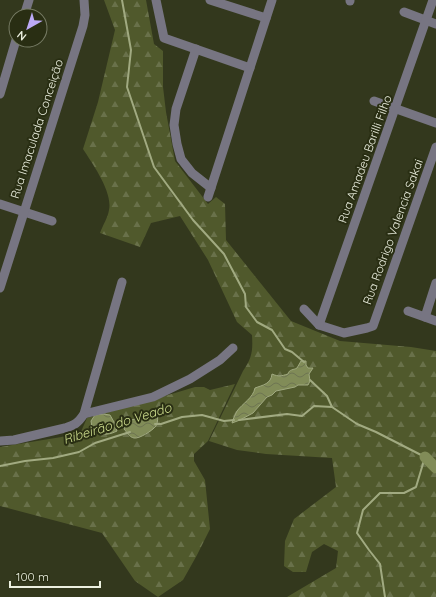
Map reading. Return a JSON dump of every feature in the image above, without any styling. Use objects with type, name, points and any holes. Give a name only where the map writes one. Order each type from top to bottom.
[{"type":"street","name":"Rua Imaculada Conceição","points":[[0,288],[83,26],[85,15],[84,0]]},
{"type":"street","points":[[156,0],[164,38],[250,68]]},
{"type":"street","points":[[210,0],[266,18]]},
{"type":"street","points":[[196,49],[176,109],[174,125],[181,159],[209,193],[272,0]]},
{"type":"street","name":"Rua Amadeu Barilli Filho","points":[[318,325],[433,0]]},
{"type":"street","points":[[404,12],[436,24]]},
{"type":"street","points":[[0,94],[14,48]]},
{"type":"street","points":[[374,100],[436,123]]},
{"type":"street","name":"Rua Rodrigo Valencia Sakai","points":[[318,325],[344,333],[372,326],[436,147]]},
{"type":"street","points":[[0,204],[52,221]]},
{"type":"street","points":[[0,441],[14,440],[73,426],[79,421],[84,414],[122,282]]},
{"type":"street","points":[[425,317],[436,284]]},
{"type":"street","points":[[304,309],[318,325]]},
{"type":"street","points":[[408,311],[436,321]]},
{"type":"street","points":[[84,414],[153,397],[190,380],[220,360],[233,348]]},
{"type":"green space","points":[[104,0],[146,0],[154,44],[163,51],[163,87],[175,161],[208,204],[216,197],[225,204],[226,240],[291,321],[340,341],[411,347],[436,351],[436,597],[287,597],[336,568],[338,551],[324,544],[312,552],[306,572],[293,572],[284,566],[285,541],[294,519],[336,487],[332,458],[266,454],[237,450],[209,441],[250,358],[252,350],[252,335],[237,322],[208,260],[180,216],[151,223],[140,247],[100,233],[107,218],[109,203],[108,195],[101,178],[83,149],[98,102],[115,30]]},
{"type":"green space","points":[[235,384],[208,441],[194,454],[194,461],[205,480],[210,529],[183,580],[158,597],[135,581],[102,533],[0,506],[0,447],[80,434],[87,418],[195,387],[204,387],[210,390]]},
{"type":"water","points":[[301,361],[306,361],[308,368],[313,368],[309,374],[310,381],[308,385],[298,385],[276,391],[267,397],[253,413],[232,423],[237,411],[250,398],[255,388],[268,382],[272,374],[280,376],[288,374],[290,370],[297,368]]},
{"type":"water","points":[[152,412],[157,413],[158,418],[156,426],[139,437],[134,438],[129,436],[124,429],[127,423]]},
{"type":"water","points":[[95,415],[110,415],[117,431],[110,434],[104,434],[93,429],[91,421]]},
{"type":"waterway","points":[[122,0],[131,50],[127,87],[154,167],[193,220],[224,254],[245,294],[246,307],[257,322],[272,330],[285,349],[292,352],[304,362]]},
{"type":"waterway","points":[[310,380],[327,396],[332,407]]},
{"type":"waterway","name":"Ribeirão do Veado","points":[[239,420],[287,414],[302,416],[314,406],[332,407],[357,424],[425,457],[416,487],[404,493],[380,493],[363,510],[357,533],[380,564],[385,597]]},
{"type":"waterway","name":"Ribeirão do Veado","points":[[155,424],[161,424],[182,417],[202,415],[224,421],[234,420]]},
{"type":"waterway","name":"Ribeirão do Veado","points":[[0,466],[25,461],[53,458],[79,452],[95,443],[130,432]]},
{"type":"waterway","name":"Ribeirão do Veado","points":[[425,457],[436,468]]}]
